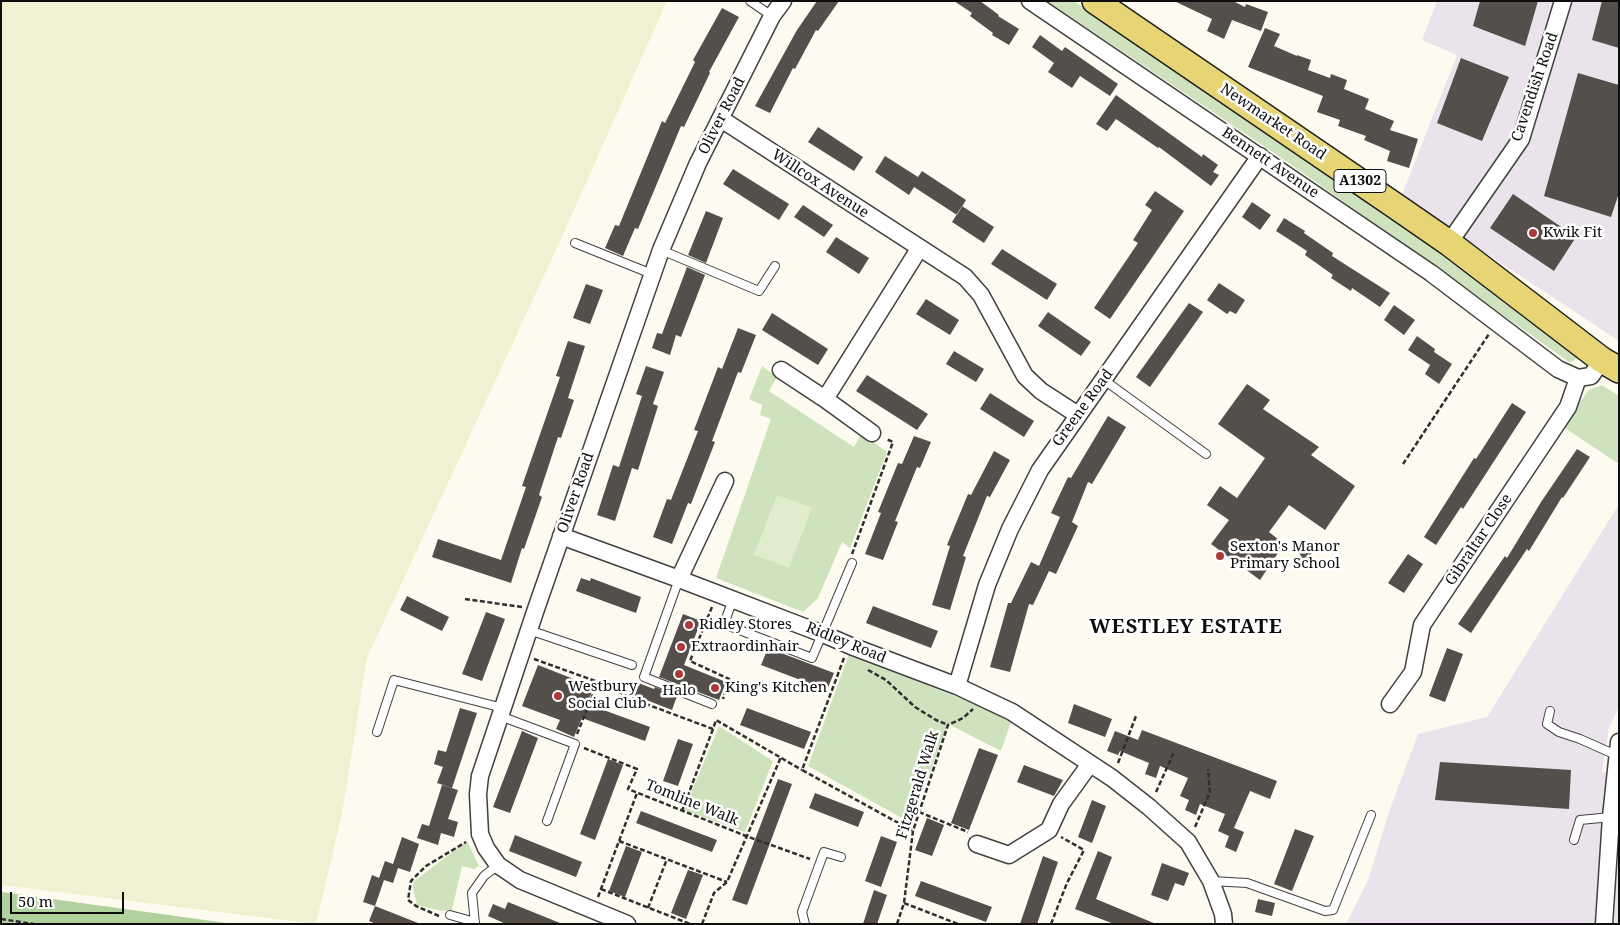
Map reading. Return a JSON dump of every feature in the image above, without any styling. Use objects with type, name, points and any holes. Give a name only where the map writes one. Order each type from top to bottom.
[{"type":"main road","name":"Newmarket Road","points":[[1095,1],[1449,243],[1610,365]]},
{"type":"street","name":"Oliver Road","points":[[627,924],[520,880],[498,865],[486,848],[480,834],[478,794],[480,776],[661,250],[698,163],[772,16],[783,1]]},
{"type":"street","name":"Bennett Avenue","points":[[1030,1],[1432,273],[1558,369],[1578,378]]},
{"type":"street","name":"Cavendish Road","points":[[1449,243],[1521,139],[1563,1]]},
{"type":"street","name":"Willcox Avenue","points":[[721,119],[965,277],[981,295],[1025,376],[1041,391],[1078,415]]},
{"type":"street","name":"Greene Road","points":[[957,686],[987,585],[1010,529],[1040,470],[1260,156]]},
{"type":"street","points":[[824,399],[919,248]]},
{"type":"street","points":[[1578,378],[1592,376],[1610,365]]},
{"type":"street","points":[[781,370],[872,433]]},
{"type":"street","name":"Gibraltar Close","points":[[1390,704],[1413,672],[1422,625],[1568,407],[1578,378]]},
{"type":"street","points":[[679,579],[725,481]]},
{"type":"street","name":"Ridley Road","points":[[561,536],[733,599],[957,686],[1012,712],[1112,778],[1149,807],[1188,842],[1211,881],[1224,924]]},
{"type":"street","points":[[1604,924],[1611,817],[1618,748]]},
{"type":"street","points":[[977,844],[1009,855],[1049,830],[1062,804],[1090,764]]},
{"type":"lane","points":[[750,1],[772,16]]},
{"type":"lane","points":[[575,244],[652,274]]},
{"type":"lane","points":[[661,250],[760,291],[775,266]]},
{"type":"lane","points":[[1104,380],[1206,454]]},
{"type":"lane","points":[[733,599],[724,624],[812,658],[852,563]]},
{"type":"lane","points":[[679,579],[644,677],[712,704]]},
{"type":"lane","points":[[529,630],[632,665]]},
{"type":"lane","points":[[377,732],[394,680],[502,712],[575,744],[547,821]]},
{"type":"lane","points":[[1550,710],[1547,724],[1559,732],[1618,748]]},
{"type":"lane","points":[[1211,881],[1246,883],[1325,911],[1333,910],[1371,815]]},
{"type":"lane","points":[[1574,840],[1580,820],[1611,817]]},
{"type":"lane","points":[[805,924],[802,912],[824,852],[841,857]]},
{"type":"lane","points":[[450,915],[475,923],[472,893],[484,876],[498,865]]},
{"type":"path","points":[[1403,464],[1496,322]]},
{"type":"path","points":[[852,563],[852,550],[893,442],[872,433]]},
{"type":"path","points":[[717,593],[690,661],[729,679],[721,703]]},
{"type":"path","points":[[465,598],[536,609]]},
{"type":"path","points":[[802,770],[850,646]]},
{"type":"path","points":[[521,654],[598,682],[638,701],[713,730]]},
{"type":"path","points":[[575,744],[598,682]]},
{"type":"path","name":"Fitzgerald Walk","points":[[897,924],[904,903],[913,831],[948,725],[971,712],[979,697]]},
{"type":"path","points":[[1112,778],[1136,716]]},
{"type":"path","points":[[682,811],[716,720],[913,831]]},
{"type":"path","name":"Tomline Walk","points":[[575,744],[637,769],[628,789],[746,836],[820,862]]},
{"type":"path","points":[[1149,807],[1174,752]]},
{"type":"path","points":[[702,924],[714,894],[727,882],[781,757]]},
{"type":"path","points":[[1188,842],[1210,792],[1208,769]]},
{"type":"path","points":[[593,910],[637,792]]},
{"type":"path","points":[[919,812],[971,834],[977,844]]},
{"type":"path","points":[[1049,830],[1084,850],[1067,883],[1051,924]]},
{"type":"path","points":[[450,915],[437,916],[408,900],[411,881],[426,866],[480,834]]},
{"type":"path","points":[[619,841],[727,882]]},
{"type":"path","points":[[648,908],[667,859]]},
{"type":"path","points":[[601,889],[690,924]]},
{"type":"path","points":[[904,903],[957,924]]},
{"type":"path","points":[[1,919],[34,924]]},
{"type":"shaded area","points":[[1437,1],[1619,1],[1619,341],[1401,197],[1457,55],[1422,40]]},
{"type":"shaded area","points":[[1619,504],[1619,706],[1609,728],[1602,772],[1619,772],[1619,924],[1346,924],[1368,880],[1390,809],[1418,734],[1487,717]]},
{"type":"green space","points":[[1,1],[667,1],[566,228],[367,658],[342,814],[316,924],[1,885]]},
{"type":"green space","points":[[1047,1],[1074,1],[1445,253],[1578,356],[1574,361],[1569,362],[1286,161]]},
{"type":"green space","points":[[762,366],[777,377],[769,391],[854,447],[862,433],[887,452],[850,548],[842,542],[818,598],[803,612],[716,578],[771,419],[760,415],[762,405],[749,399]]},
{"type":"green space","points":[[1602,385],[1619,396],[1619,464],[1562,426],[1589,390]]},
{"type":"green space","points":[[777,495],[812,508],[789,568],[754,555]]},
{"type":"green space","points":[[849,654],[1012,719],[1001,751],[948,724],[911,823],[808,766]]},
{"type":"green space","points":[[719,726],[773,761],[745,832],[684,810]]},
{"type":"green space","points":[[467,841],[479,866],[474,869],[462,866],[452,910],[442,911],[417,905],[413,882]]},
{"type":"green space","points":[[1,892],[234,924],[1,924]]},
{"type":"building","points":[[817,1],[839,1],[818,31],[816,30],[795,69],[793,68],[770,113],[755,106],[797,30]]},
{"type":"building","points":[[954,1],[980,1],[998,16],[1019,29],[1009,45],[992,35],[993,33],[970,16],[972,13]]},
{"type":"building","points":[[1174,1],[1233,1],[1245,7],[1246,4],[1268,12],[1261,31],[1232,20],[1224,39],[1207,31],[1212,19]]},
{"type":"building","points":[[1480,1],[1538,1],[1525,46],[1473,26]]},
{"type":"building","points":[[1602,1],[1619,1],[1619,48],[1592,40]]},
{"type":"building","points":[[722,8],[739,17],[709,72],[684,127],[681,126],[638,229],[635,228],[623,256],[605,248],[615,225],[619,226],[662,121],[665,123],[695,62],[693,60]]},
{"type":"building","points":[[1265,28],[1280,34],[1274,46],[1311,60],[1308,70],[1330,78],[1331,74],[1347,80],[1344,89],[1369,99],[1365,109],[1394,121],[1390,130],[1418,139],[1409,168],[1387,161],[1390,151],[1364,140],[1366,136],[1338,126],[1340,120],[1317,112],[1323,96],[1248,67]]},
{"type":"building","points":[[1040,35],[1062,51],[1065,47],[1118,84],[1110,96],[1080,76],[1072,88],[1048,72],[1054,63],[1032,47]]},
{"type":"building","points":[[1461,58],[1509,77],[1482,141],[1437,123]]},
{"type":"building","points":[[1578,73],[1619,85],[1619,193],[1611,217],[1544,196]]},
{"type":"building","points":[[1116,95],[1202,157],[1203,154],[1218,165],[1213,172],[1219,175],[1211,186],[1159,147],[1116,119],[1107,131],[1096,124]]},
{"type":"building","points":[[818,127],[863,157],[854,171],[808,142]]},
{"type":"building","points":[[885,156],[918,177],[922,171],[966,200],[957,215],[914,187],[909,195],[875,172]]},
{"type":"building","points":[[733,169],[789,204],[779,220],[723,184]]},
{"type":"building","points":[[1155,191],[1184,211],[1110,319],[1094,308],[1138,243],[1133,240],[1152,210],[1145,205]]},
{"type":"building","name":"Kwik Fit","points":[[1513,194],[1576,237],[1554,271],[1490,228]]},
{"type":"building","points":[[1252,202],[1271,215],[1260,230],[1242,217]]},
{"type":"building","points":[[803,205],[833,225],[824,237],[794,217]]},
{"type":"building","points":[[962,206],[994,227],[984,243],[952,222]]},
{"type":"building","points":[[706,211],[723,218],[706,263],[688,255]]},
{"type":"building","points":[[1284,218],[1305,231],[1304,233],[1333,253],[1332,256],[1390,293],[1380,307],[1352,288],[1351,291],[1331,278],[1333,275],[1305,255],[1307,251],[1276,231]]},
{"type":"building","points":[[836,237],[869,258],[859,274],[826,252]]},
{"type":"building","points":[[1002,249],[1057,284],[1047,300],[991,264]]},
{"type":"building","points":[[687,267],[705,275],[681,337],[676,335],[670,355],[652,348],[657,333],[662,334]]},
{"type":"building","points":[[1219,283],[1245,300],[1236,314],[1230,311],[1227,314],[1207,300]]},
{"type":"building","points":[[586,284],[603,290],[590,324],[573,318]]},
{"type":"building","points":[[926,299],[959,320],[950,335],[916,314]]},
{"type":"building","points":[[1189,303],[1203,312],[1150,387],[1136,377]]},
{"type":"building","points":[[1394,305],[1415,320],[1404,335],[1384,320]]},
{"type":"building","points":[[1048,312],[1091,342],[1081,356],[1038,326]]},
{"type":"building","points":[[772,313],[828,349],[818,365],[762,330]]},
{"type":"building","points":[[738,328],[756,335],[741,373],[738,372],[712,441],[715,442],[691,504],[688,503],[672,544],[653,537],[667,499],[671,500],[698,431],[694,430],[718,367],[722,369]]},
{"type":"building","points":[[1417,336],[1435,349],[1434,352],[1452,364],[1439,384],[1425,374],[1430,365],[1408,350]]},
{"type":"building","points":[[568,341],[585,346],[568,398],[574,400],[561,438],[558,437],[539,495],[542,497],[524,549],[522,548],[511,583],[432,557],[438,539],[501,560],[526,487],[522,486],[560,377],[556,376]]},
{"type":"building","points":[[954,351],[984,369],[976,382],[946,364]]},
{"type":"building","points":[[646,366],[664,372],[653,404],[658,406],[638,470],[632,468],[615,521],[597,515],[613,465],[619,467],[642,396],[636,394]]},
{"type":"building","points":[[867,375],[928,414],[917,430],[856,391]]},
{"type":"building","points":[[1247,384],[1270,400],[1263,409],[1319,447],[1311,455],[1355,486],[1325,530],[1289,505],[1269,532],[1284,544],[1260,580],[1211,544],[1229,520],[1207,505],[1220,486],[1237,498],[1265,458],[1218,424]]},
{"type":"building","points":[[990,393],[1034,421],[1024,437],[980,409]]},
{"type":"building","points":[[1512,403],[1526,412],[1463,509],[1461,507],[1436,545],[1424,537],[1474,458],[1476,459]]},
{"type":"building","points":[[1108,416],[1126,427],[1092,484],[1088,482],[1072,522],[1078,526],[1056,574],[1049,571],[1033,605],[1029,604],[1010,672],[990,667],[1008,603],[1011,603],[1031,562],[1039,566],[1060,517],[1051,513],[1068,477],[1071,478]]},
{"type":"building","points":[[914,436],[931,442],[920,468],[917,467],[895,521],[898,522],[883,560],[865,554],[881,513],[878,512],[898,463],[902,464]]},
{"type":"building","points":[[1577,449],[1590,457],[1562,497],[1529,551],[1527,549],[1471,633],[1458,624],[1505,556],[1507,558],[1541,502]]},
{"type":"building","points":[[994,451],[1010,460],[990,497],[987,496],[963,556],[966,557],[950,610],[932,605],[950,546],[947,545],[968,494],[971,495]]},
{"type":"building","points":[[1308,546],[1311,550],[1311,557],[1303,559],[1297,550]]},
{"type":"building","points":[[1408,554],[1423,564],[1404,593],[1388,583]]},
{"type":"building","points":[[581,578],[590,581],[591,578],[641,597],[636,613],[576,591]]},
{"type":"building","points":[[407,596],[449,617],[442,631],[400,610]]},
{"type":"building","points":[[873,606],[938,631],[931,648],[866,623]]},
{"type":"building","points":[[486,612],[505,619],[482,681],[462,674]]},
{"type":"building","points":[[683,614],[701,621],[684,665],[726,682],[719,700],[659,677]]},
{"type":"building","points":[[768,648],[834,673],[827,690],[761,665]]},
{"type":"building","points":[[1447,648],[1463,654],[1445,702],[1429,696]]},
{"type":"building","name":"Westbury Social Club","points":[[538,665],[594,687],[587,704],[650,727],[645,741],[582,718],[574,737],[556,729],[560,720],[522,706]]},
{"type":"building","points":[[636,682],[677,696],[672,710],[631,694]]},
{"type":"building","points":[[1074,704],[1112,719],[1105,737],[1068,723]]},
{"type":"building","points":[[460,708],[477,713],[452,788],[437,783],[443,767],[434,764],[438,750],[446,752]]},
{"type":"building","points":[[747,708],[811,732],[804,749],[740,725]]},
{"type":"building","points":[[1142,730],[1277,781],[1270,799],[1250,791],[1234,828],[1244,832],[1236,852],[1225,847],[1229,836],[1218,831],[1225,814],[1200,804],[1196,815],[1185,810],[1189,800],[1180,796],[1188,778],[1160,766],[1156,778],[1145,774],[1149,763],[1120,751],[1118,755],[1107,751],[1115,731],[1138,740]]},
{"type":"building","points":[[522,731],[538,738],[510,813],[493,807]]},
{"type":"building","points":[[678,739],[693,744],[678,786],[663,781]]},
{"type":"building","points":[[979,748],[998,755],[969,830],[951,823]]},
{"type":"building","points":[[608,759],[623,765],[595,840],[580,834]]},
{"type":"building","points":[[1440,762],[1571,770],[1569,809],[1435,800]]},
{"type":"building","points":[[1024,765],[1063,780],[1054,796],[1017,782]]},
{"type":"building","points":[[778,779],[792,784],[747,905],[732,900]]},
{"type":"building","points":[[442,785],[458,790],[448,819],[458,822],[454,837],[441,833],[438,845],[417,838],[422,824],[429,826]]},
{"type":"building","points":[[815,793],[864,812],[858,827],[809,808]]},
{"type":"building","points":[[1092,800],[1106,806],[1092,843],[1078,837]]},
{"type":"building","points":[[641,811],[717,840],[712,852],[636,823]]},
{"type":"building","points":[[927,818],[944,825],[932,856],[915,850]]},
{"type":"building","points":[[1295,829],[1314,836],[1292,891],[1274,884]]},
{"type":"building","points":[[515,835],[582,862],[576,877],[509,851]]},
{"type":"building","points":[[881,836],[897,842],[881,887],[865,881]]},
{"type":"building","points":[[402,837],[419,844],[410,872],[398,868],[393,883],[384,880],[375,906],[363,902],[372,875],[379,878],[385,861],[393,864]]},
{"type":"building","points":[[626,846],[642,852],[625,897],[609,891]]},
{"type":"building","points":[[1098,851],[1112,857],[1096,899],[1156,924],[1114,924],[1075,909]]},
{"type":"building","points":[[1043,856],[1058,862],[1037,924],[1020,924]]},
{"type":"building","points":[[1162,863],[1189,873],[1184,886],[1175,883],[1168,901],[1151,895]]},
{"type":"building","points":[[688,870],[703,875],[686,919],[671,913]]},
{"type":"building","points":[[921,881],[992,907],[986,922],[915,896]]},
{"type":"building","points":[[874,890],[887,895],[877,924],[863,924]]},
{"type":"building","points":[[1258,899],[1275,903],[1272,916],[1255,912]]},
{"type":"building","points":[[508,902],[560,924],[506,924],[488,916],[493,904],[505,909]]},
{"type":"building","points":[[375,906],[418,924],[376,924],[369,921]]},
{"type":"place","name":"Kwik Fit","points":[[1533,233]]},
{"type":"place","name":"Sexton's Manor Primary School","points":[[1220,556]]},
{"type":"place","name":"Ridley Stores","points":[[689,625]]},
{"type":"place","name":"Extraordinhair","points":[[681,647]]},
{"type":"place","name":"Halo","points":[[679,674]]},
{"type":"place","name":"King's Kitchen","points":[[715,688]]},
{"type":"place","name":"Westbury Social Club","points":[[558,696]]},
{"type":"district","name":"WESTLEY ESTATE","points":[[1186,627]]}]
